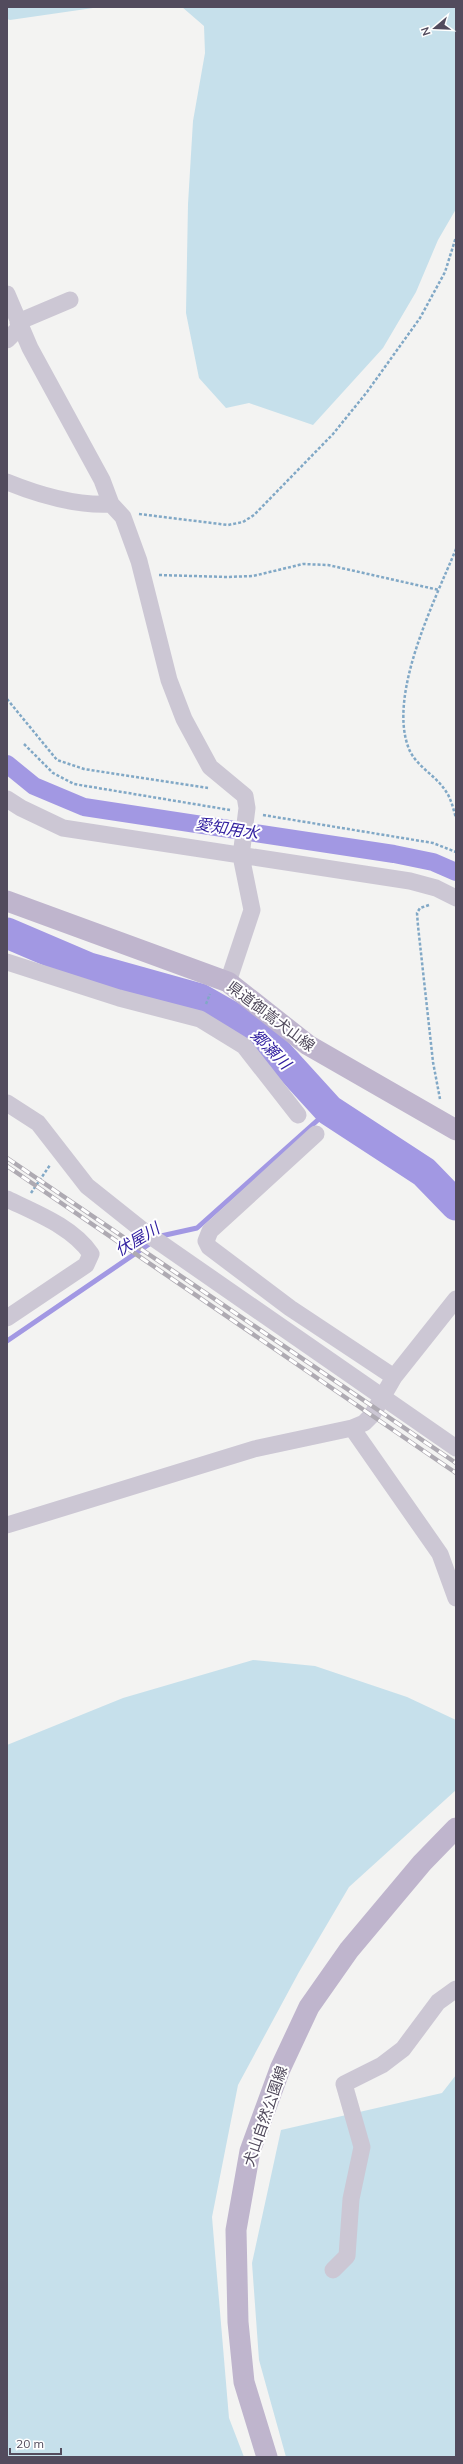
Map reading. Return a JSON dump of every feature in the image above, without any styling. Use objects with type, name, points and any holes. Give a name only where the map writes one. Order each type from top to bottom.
[{"type":"main road","name":"県道御嵩犬山線","points":[[8,903],[228,982],[308,1045],[448,1124]]},
{"type":"main road","name":"犬山自然公園線","points":[[267,2457],[244,2382],[238,2322],[236,2230],[250,2151],[280,2068],[309,2006],[339,1962],[422,1863],[456,1828]]},
{"type":"street","points":[[7,294],[19,325],[102,480],[111,504],[123,517],[142,575],[169,680],[184,719],[210,767],[216,773],[233,784],[245,796],[246,812],[241,856],[252,910],[228,982]]},
{"type":"street","points":[[7,340],[19,325],[70,300]]},
{"type":"street","points":[[7,482],[34,493],[95,505],[111,504]]},
{"type":"street","points":[[7,799],[21,808],[63,828],[410,881],[436,888],[456,898]]},
{"type":"street","points":[[7,962],[119,998],[200,1019],[244,1046],[298,1115]]},
{"type":"street","points":[[7,1103],[38,1123],[59,1152],[87,1186],[146,1234],[382,1395],[456,1448]]},
{"type":"street","points":[[316,1134],[210,1232],[206,1240],[209,1247],[290,1308],[394,1377]]},
{"type":"street","points":[[7,1318],[86,1265],[92,1254],[83,1242],[41,1215],[14,1203]]},
{"type":"street","points":[[7,1525],[254,1449],[352,1428],[364,1423],[372,1415],[382,1395],[394,1377],[456,1299]]},
{"type":"street","points":[[352,1428],[452,1570],[456,1598]]},
{"type":"street","points":[[333,2270],[347,2256],[351,2199],[362,2148],[344,2084],[382,2065],[403,2049],[438,2002],[456,1989]]},
{"type":"path","points":[[123,517],[138,514],[228,525],[243,522],[254,515],[333,434],[367,392],[420,318],[446,272],[456,237]]},
{"type":"path","points":[[456,549],[413,658],[406,684],[404,727],[410,751],[444,789],[456,818]]},
{"type":"path","points":[[142,575],[227,577],[253,576],[303,564],[328,565],[439,590]]},
{"type":"path","points":[[7,699],[57,760],[67,764],[208,788],[216,773]]},
{"type":"path","points":[[432,906],[426,904],[420,908],[417,914],[433,1062],[442,1109],[448,1124]]},
{"type":"path","points":[[14,1203],[59,1152]]},
{"type":"shaded area","points":[[7,7],[100,7],[10,20],[7,19]]},
{"type":"shaded area","points":[[182,7],[456,7],[456,209],[438,240],[416,292],[383,348],[313,425],[249,403],[226,408],[199,378],[186,313],[188,204],[193,121],[205,53],[204,26]]},
{"type":"shaded area","points":[[253,1660],[315,1666],[407,1697],[456,1720],[456,1790],[349,1887],[299,1972],[238,2085],[212,2217],[229,2418],[244,2457],[7,2457],[7,1745],[123,1698]]},
{"type":"shaded area","points":[[456,2075],[456,2457],[286,2457],[259,2360],[252,2263],[281,2130],[442,2093]]},
{"type":"waterway","name":"愛知用水","points":[[7,764],[34,786],[84,807],[394,854],[433,862],[456,872]]},
{"type":"waterway","name":"郷瀬川","points":[[7,933],[89,968],[200,999],[258,1032],[329,1110],[424,1172],[456,1205]]},
{"type":"waterway","name":"伏屋川","points":[[7,1341],[161,1236],[197,1228],[329,1110]]},
{"type":"railway","points":[[7,1158],[456,1463]]},
{"type":"railway","points":[[7,1166],[456,1473]]}]
